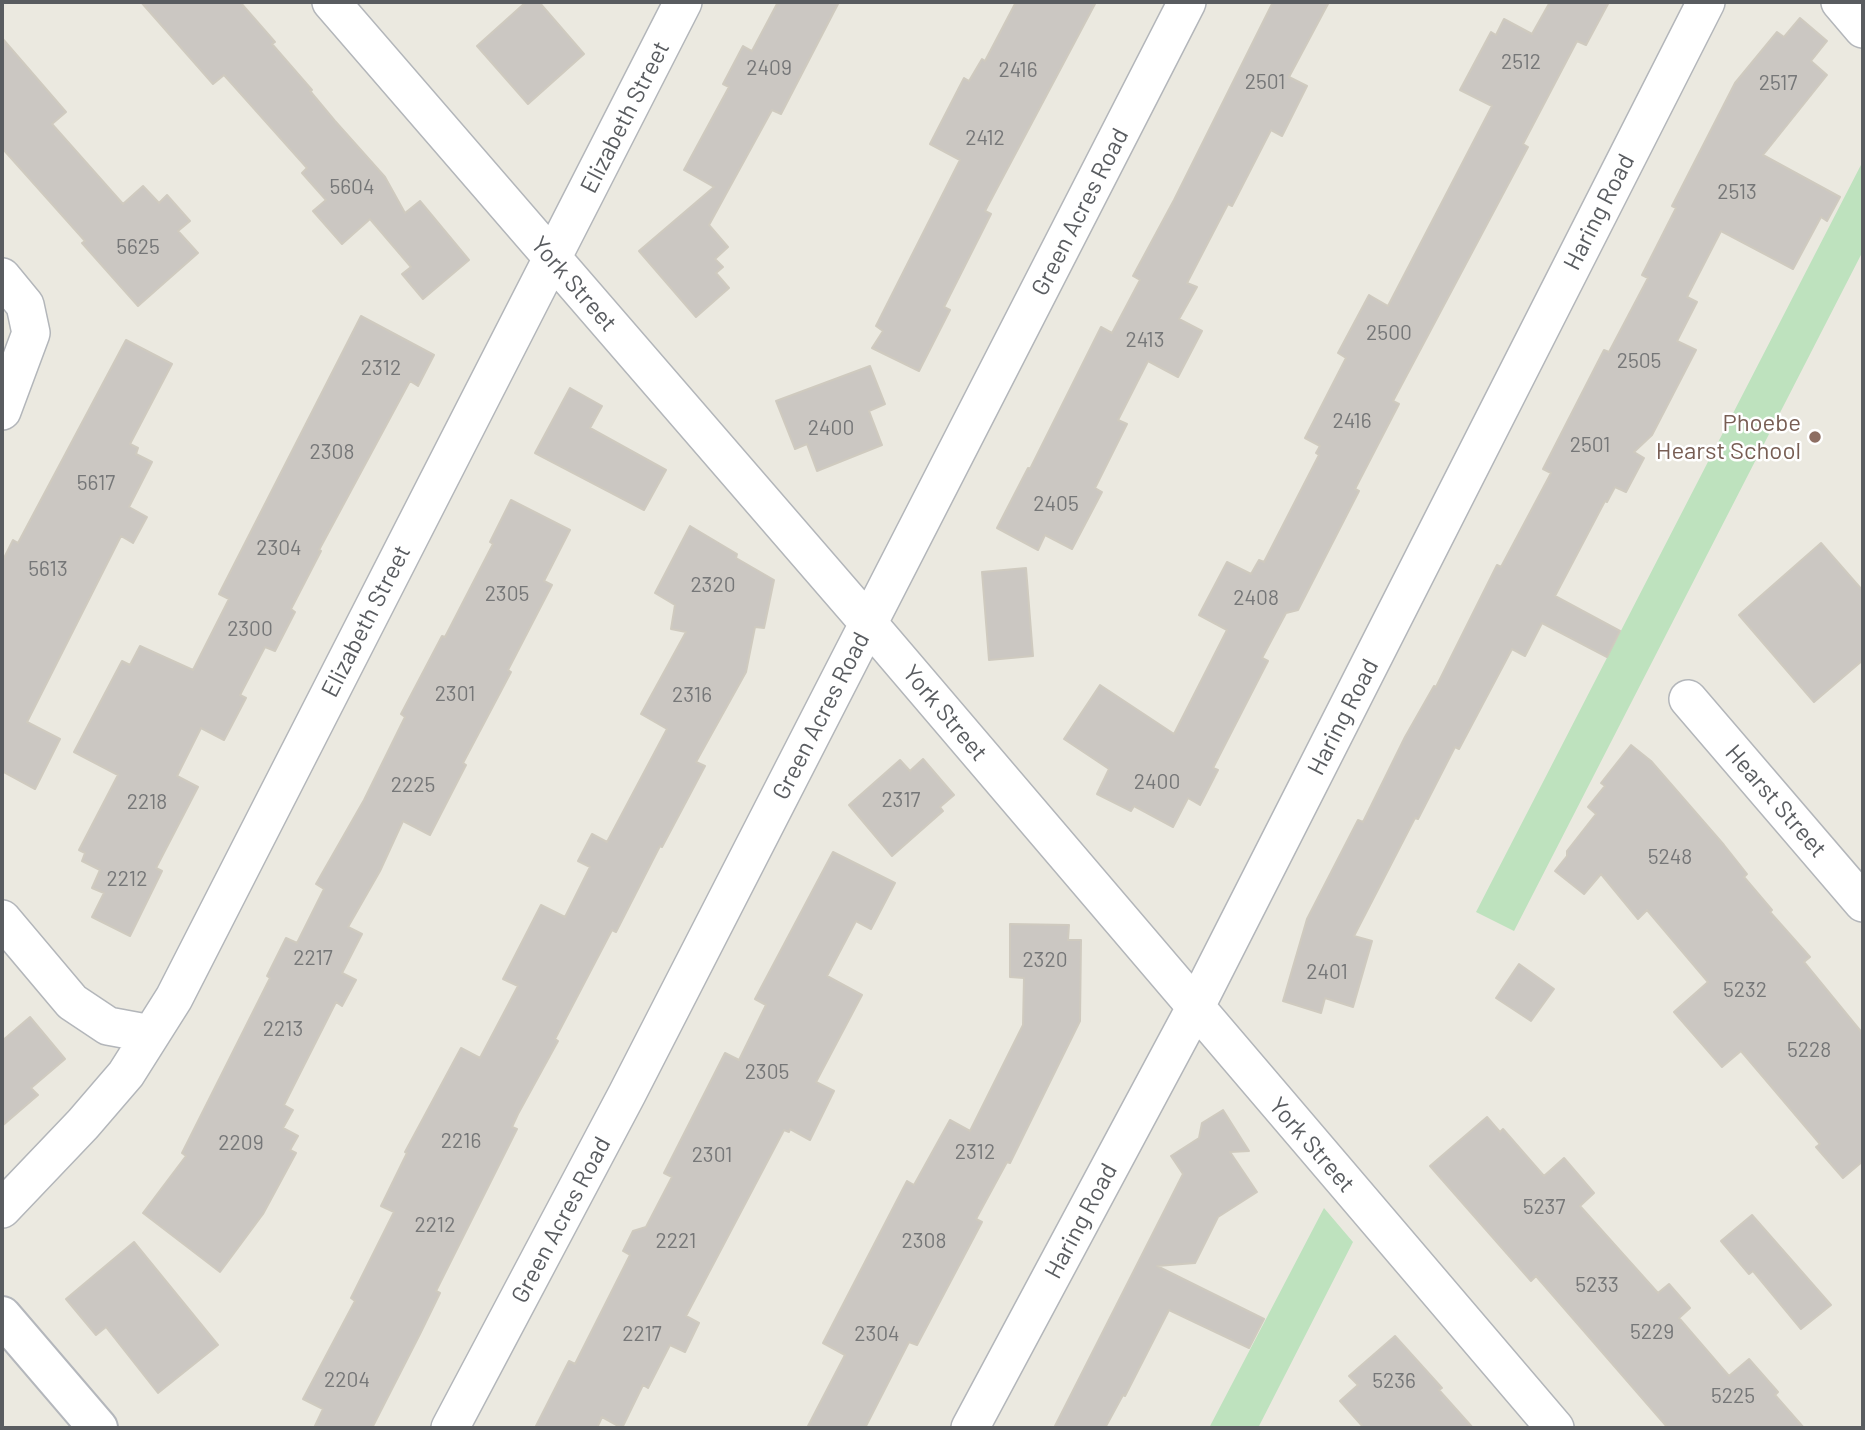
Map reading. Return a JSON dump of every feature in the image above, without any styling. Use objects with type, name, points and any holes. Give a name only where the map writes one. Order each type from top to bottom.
[{"type":"main road","points":[[2,1316],[98,1428]]},
{"type":"street","name":"York Street","points":[[331,2],[869,624],[1555,1428]]},
{"type":"street","name":"Elizabeth Street","points":[[2,1209],[126,1074],[174,998],[683,2]]},
{"type":"street","name":"Green Acres Road","points":[[450,1428],[627,1094],[1187,2]]},
{"type":"street","name":"Haring Road","points":[[970,1428],[1195,1008],[1706,2]]},
{"type":"street","points":[[1840,2],[1863,29]]},
{"type":"street","points":[[2,277],[25,305],[31,333],[2,411]]},
{"type":"street","name":"Hearst Street","points":[[1688,699],[1863,903]]},
{"type":"street","points":[[2,919],[72,1002],[108,1026],[151,1034]]},
{"type":"green space","points":[[1863,161],[1863,251],[1514,931],[1476,912]]},
{"type":"green space","points":[[1324,1208],[1353,1242],[1258,1428],[1209,1428]]},
{"type":"building","points":[[141,2],[240,2],[275,42],[272,44],[312,90],[310,91],[385,177],[405,213],[420,201],[469,260],[423,299],[402,274],[411,267],[370,219],[342,244],[313,211],[326,200],[302,173],[307,168],[224,75],[213,84]]},
{"type":"building","points":[[526,2],[539,2],[584,54],[528,104],[477,46]]},
{"type":"building","points":[[778,2],[839,2],[781,114],[772,110],[709,225],[728,247],[715,259],[723,267],[716,273],[729,288],[696,317],[639,251],[714,187],[684,170],[729,87],[723,84],[743,46],[752,51]]},
{"type":"building","points":[[1016,2],[1096,2],[985,211],[991,214],[944,307],[950,310],[919,371],[872,348],[883,331],[876,326],[960,160],[930,144],[964,78],[969,81],[982,59],[985,61]]},
{"type":"building","points":[[1273,2],[1329,2],[1289,77],[1307,86],[1282,136],[1271,130],[1232,206],[1228,204],[1187,283],[1197,287],[1179,319],[1202,331],[1178,377],[1148,361],[1118,420],[1127,424],[1095,488],[1102,492],[1072,549],[1045,535],[1038,550],[997,528],[1028,468],[1030,469],[1101,327],[1112,333],[1140,280],[1133,276]]},
{"type":"building","points":[[1550,2],[1609,2],[1586,45],[1577,41],[1523,144],[1528,147],[1393,401],[1399,404],[1355,489],[1359,491],[1298,610],[1286,613],[1262,658],[1268,661],[1213,768],[1218,770],[1200,805],[1188,798],[1173,827],[1134,806],[1131,811],[1097,794],[1109,769],[1064,739],[1100,685],[1174,734],[1227,630],[1199,615],[1227,562],[1251,574],[1259,560],[1264,562],[1319,455],[1316,453],[1320,446],[1305,438],[1346,358],[1338,353],[1369,295],[1388,306],[1492,106],[1460,90],[1491,32],[1496,35],[1504,19],[1532,34]]},
{"type":"building","points":[[1800,18],[1827,41],[1811,61],[1827,75],[1763,155],[1840,197],[1827,221],[1821,217],[1793,269],[1721,231],[1687,297],[1697,302],[1677,341],[1696,350],[1652,435],[1634,452],[1644,458],[1626,492],[1615,487],[1607,502],[1605,501],[1555,596],[1620,631],[1607,657],[1542,623],[1525,656],[1512,649],[1459,749],[1455,747],[1418,819],[1415,818],[1354,936],[1372,941],[1353,1007],[1325,998],[1321,1013],[1283,1001],[1307,919],[1358,820],[1363,822],[1405,737],[1434,686],[1436,687],[1497,565],[1501,567],[1551,473],[1543,469],[1604,350],[1609,352],[1648,278],[1642,275],[1676,208],[1672,206],[1735,83],[1777,32],[1784,37]]},
{"type":"building","points":[[2,38],[66,112],[52,124],[123,204],[143,186],[159,203],[167,195],[190,221],[178,231],[198,253],[138,306],[82,243],[85,241],[2,148]]},
{"type":"building","points":[[361,316],[434,355],[418,386],[410,381],[319,550],[321,551],[291,609],[295,612],[275,651],[265,647],[240,695],[246,698],[224,740],[201,728],[177,776],[198,787],[156,868],[162,871],[130,936],[92,917],[104,893],[92,888],[100,870],[82,861],[85,853],[79,850],[118,775],[74,752],[122,661],[130,665],[140,646],[193,670],[229,599],[219,594]]},
{"type":"building","points":[[126,340],[172,364],[130,444],[138,448],[136,454],[152,462],[129,507],[147,517],[133,543],[121,536],[27,722],[60,739],[35,789],[2,771],[2,562],[13,540],[18,543]]},
{"type":"building","points":[[870,366],[885,404],[869,411],[882,445],[817,471],[807,444],[795,449],[776,401]]},
{"type":"building","points":[[570,388],[602,406],[590,428],[666,470],[644,510],[535,453]]},
{"type":"building","points":[[511,500],[570,530],[544,581],[552,585],[508,670],[511,672],[463,763],[466,765],[430,835],[403,821],[380,871],[348,927],[362,934],[342,973],[356,980],[342,1006],[336,1002],[284,1105],[293,1110],[283,1128],[298,1136],[290,1150],[296,1153],[263,1214],[220,1272],[143,1213],[186,1156],[182,1153],[270,978],[267,976],[286,938],[297,943],[324,889],[316,884],[364,800],[405,717],[401,714],[493,544],[490,542]]},
{"type":"building","points":[[690,526],[774,580],[764,628],[755,627],[746,672],[696,762],[705,766],[616,932],[612,930],[555,1039],[558,1041],[512,1127],[517,1129],[436,1291],[440,1293],[372,1428],[314,1428],[323,1409],[303,1399],[355,1301],[351,1298],[394,1212],[381,1206],[407,1153],[405,1152],[461,1048],[480,1058],[518,986],[503,979],[541,905],[565,917],[590,867],[578,861],[592,834],[607,842],[667,729],[641,714],[686,632],[671,629],[675,605],[655,593]]},
{"type":"building","points":[[1821,543],[1863,591],[1863,660],[1814,702],[1739,615]]},
{"type":"building","points":[[1026,568],[1033,656],[989,660],[982,572]]},
{"type":"building","points":[[1631,745],[1651,761],[1724,845],[1747,874],[1744,877],[1772,910],[1770,912],[1810,957],[1804,962],[1863,1034],[1863,1161],[1843,1178],[1816,1147],[1820,1144],[1741,1051],[1722,1067],[1674,1012],[1708,982],[1647,910],[1638,919],[1601,874],[1584,894],[1555,871],[1596,814],[1588,807],[1605,786],[1601,783]]},
{"type":"building","points":[[923,759],[954,795],[940,807],[943,811],[892,856],[849,805],[900,760],[910,771]]},
{"type":"building","points":[[833,852],[895,883],[871,929],[856,921],[827,976],[862,995],[816,1082],[834,1091],[810,1140],[790,1129],[789,1132],[784,1130],[686,1316],[699,1323],[685,1352],[670,1345],[648,1388],[643,1385],[622,1428],[602,1417],[597,1428],[535,1428],[569,1361],[575,1364],[630,1255],[623,1251],[633,1231],[646,1227],[672,1177],[664,1173],[725,1053],[739,1060],[766,1005],[755,999]]},
{"type":"building","points":[[1010,924],[1069,925],[1068,940],[1081,940],[1080,1021],[1010,1163],[1007,1162],[976,1219],[982,1222],[917,1345],[909,1342],[865,1428],[807,1428],[845,1355],[823,1343],[907,1181],[914,1185],[950,1120],[970,1131],[1023,1025],[1024,978],[1010,977]]},
{"type":"building","points":[[1519,964],[1554,989],[1531,1021],[1496,998]]},
{"type":"building","points":[[30,1017],[65,1059],[31,1088],[38,1095],[2,1126],[2,1041]]},
{"type":"building","points":[[1223,1110],[1249,1151],[1230,1152],[1257,1192],[1218,1217],[1195,1263],[1157,1266],[1264,1319],[1249,1348],[1169,1310],[1125,1396],[1123,1395],[1105,1428],[1054,1428],[1183,1174],[1171,1156],[1199,1138],[1202,1123]]},
{"type":"building","points":[[1487,1117],[1500,1132],[1503,1129],[1544,1176],[1564,1158],[1594,1193],[1580,1206],[1658,1293],[1669,1284],[1690,1308],[1679,1318],[1729,1376],[1749,1359],[1778,1392],[1775,1395],[1804,1428],[1668,1428],[1536,1276],[1531,1281],[1430,1166]]},
{"type":"building","points":[[1752,1215],[1831,1305],[1801,1329],[1753,1271],[1749,1274],[1721,1241]]},
{"type":"building","points":[[134,1242],[218,1345],[158,1393],[106,1327],[96,1335],[66,1299]]},
{"type":"building","points":[[1395,1336],[1442,1388],[1439,1390],[1473,1428],[1364,1428],[1340,1401],[1358,1385],[1349,1376]]},
{"type":"place","name":"Phoebe Hearst School","points":[[1815,437]]}]
